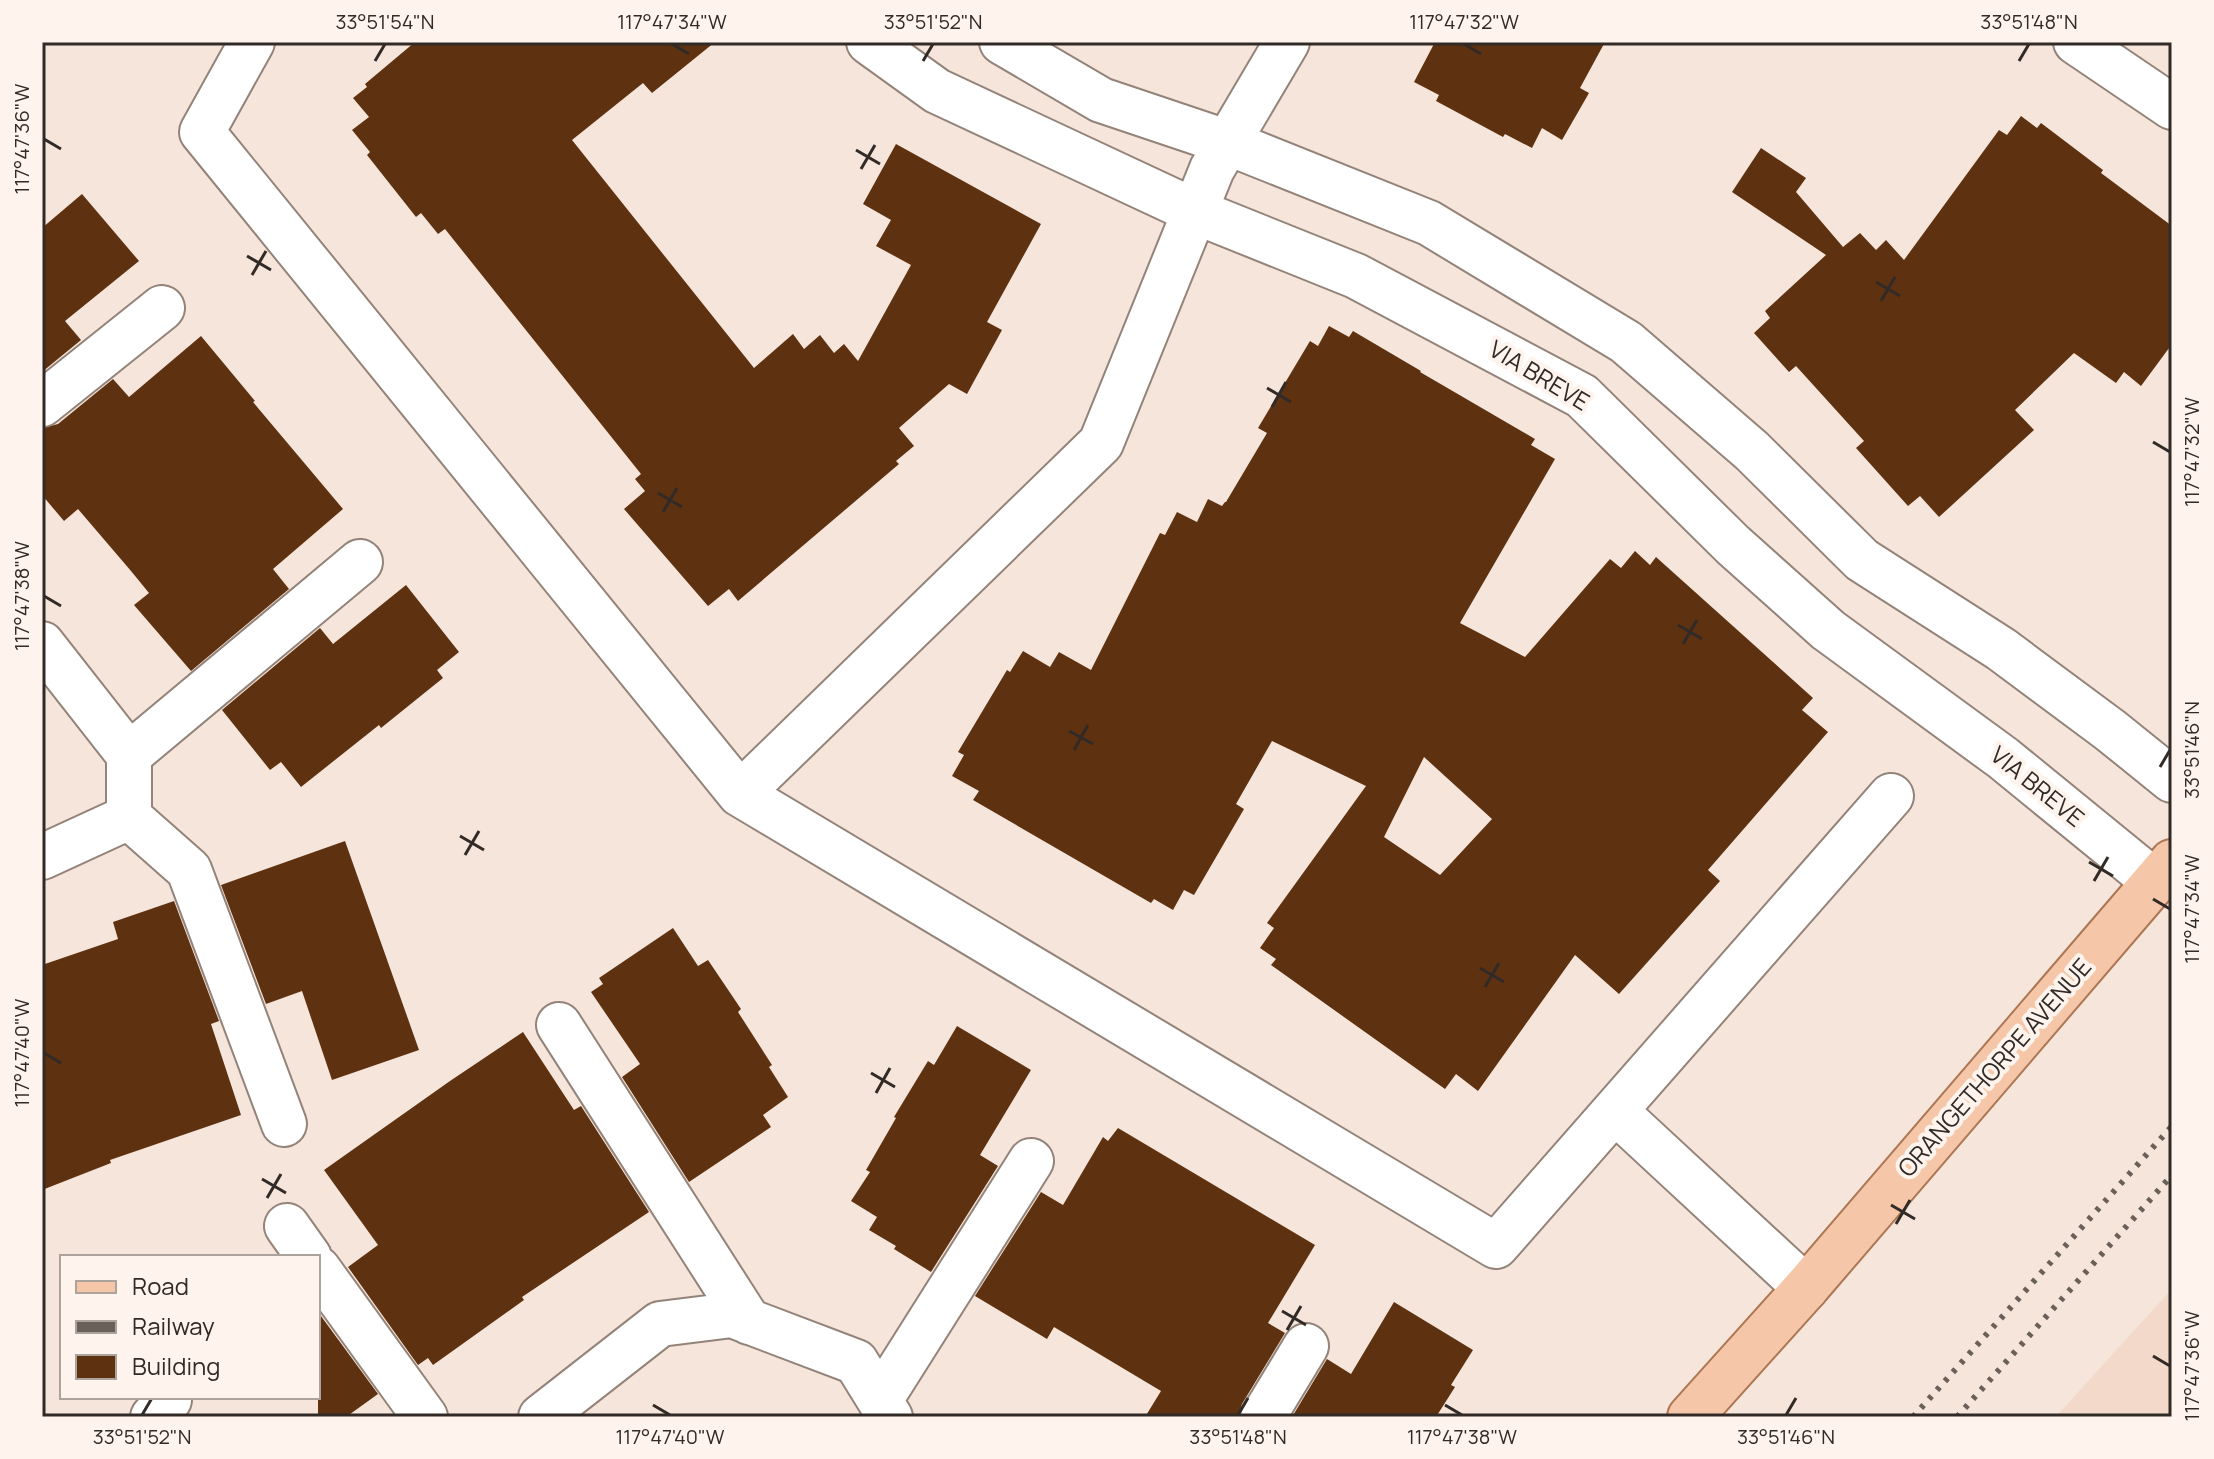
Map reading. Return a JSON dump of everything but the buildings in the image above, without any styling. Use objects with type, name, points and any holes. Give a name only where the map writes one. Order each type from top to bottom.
[{"type":"main road","name":"ORANGETHORPE AVENUE","points":[[1690,1417],[1806,1288],[2163,872]]},
{"type":"street","points":[[252,42],[202,132],[740,794],[1496,1246],[1891,796]]},
{"type":"street","name":"VIA BREVE","points":[[869,42],[937,91],[1194,211],[1356,276],[1582,396],[1733,545],[1828,630],[2163,872]]},
{"type":"street","points":[[1002,42],[1101,100],[1229,143],[1429,223],[1626,342],[1752,451],[1862,560],[2001,649],[2172,780]]},
{"type":"street","points":[[740,794],[1101,443],[1212,169],[1287,42]]},
{"type":"street","points":[[2076,42],[2172,107]]},
{"type":"street","points":[[42,404],[162,308]]},
{"type":"street","points":[[129,755],[360,562]]},
{"type":"street","points":[[42,644],[129,755],[129,817],[189,870],[284,1124]]},
{"type":"street","points":[[42,857],[129,817]]},
{"type":"street","points":[[559,1025],[749,1322]]},
{"type":"street","points":[[1615,1111],[1806,1288]]},
{"type":"street","points":[[541,1417],[660,1324],[732,1315],[856,1362],[885,1408],[1031,1161]]},
{"type":"street","points":[[320,1272],[425,1417]]},
{"type":"street","points":[[1263,1417],[1306,1346]]},
{"type":"shaded area","points":[[2172,1289],[2172,1417],[2056,1417],[2081,1389]]},
{"type":"railway","points":[[1913,1417],[2172,1126]]},
{"type":"railway","points":[[1957,1417],[2172,1175]]}]
